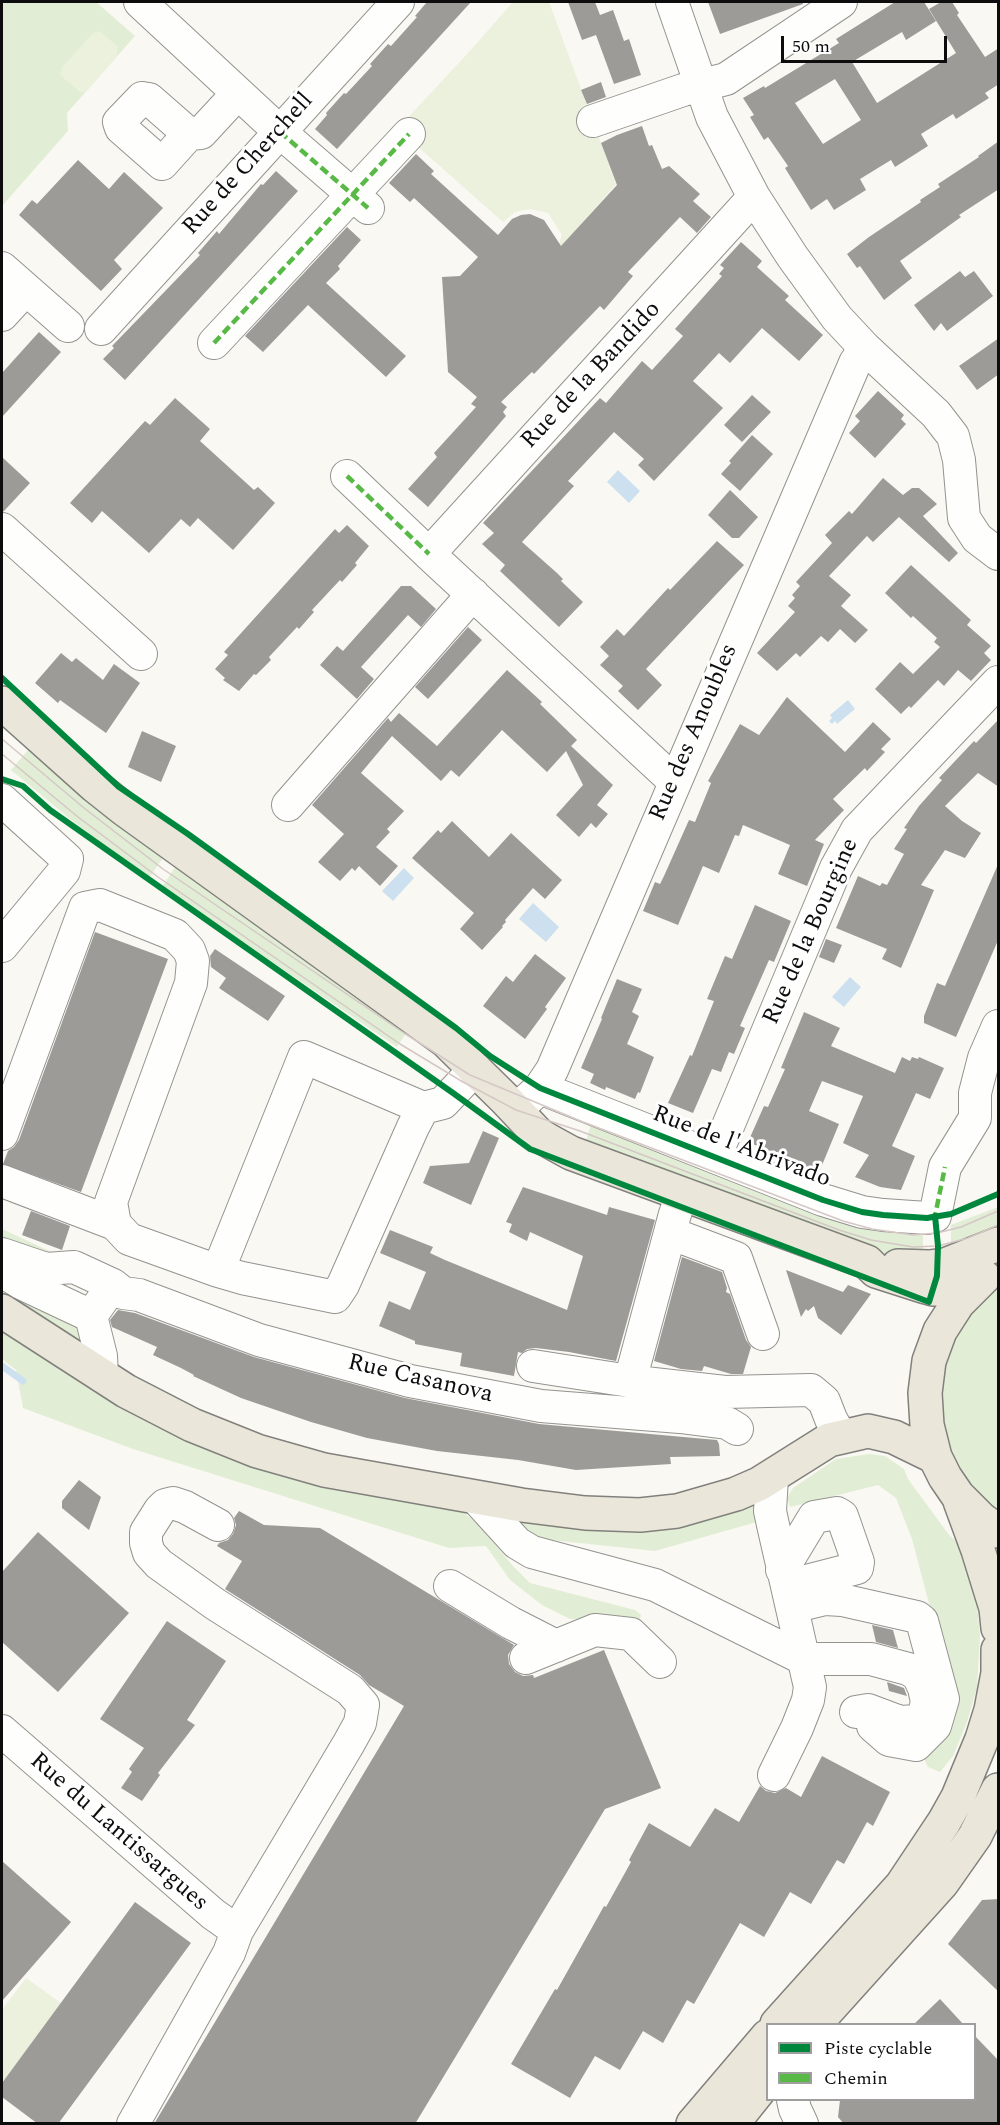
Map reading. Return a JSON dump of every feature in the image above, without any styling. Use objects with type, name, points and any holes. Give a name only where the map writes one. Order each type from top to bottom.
[{"type":"main road","points":[[2,703],[124,809],[436,1034],[475,1069],[539,1135],[571,1153],[867,1262],[880,1261],[895,1265],[929,1267],[945,1264],[999,1244]]},
{"type":"main road","points":[[867,1262],[876,1271],[933,1289],[949,1288],[989,1274]]},
{"type":"main road","points":[[989,1274],[958,1303],[940,1331],[929,1361],[925,1393],[927,1425],[935,1457],[945,1477],[958,1496],[981,1519],[999,1531]]},
{"type":"main road","points":[[2,1311],[102,1376],[192,1425],[257,1451],[324,1470],[476,1498],[585,1513],[640,1515],[677,1511],[736,1494],[771,1477],[829,1440],[868,1431],[894,1437],[935,1457]]},
{"type":"main road","points":[[958,1496],[996,1608],[999,1629]]},
{"type":"main road","points":[[779,2023],[902,1885],[944,1822],[958,1797],[985,1729],[993,1700],[999,1650]]},
{"type":"main road","points":[[817,2023],[942,1883],[975,1836],[999,1790]]},
{"type":"main road","points":[[693,2124],[766,2038]]},
{"type":"main road","points":[[732,2124],[766,2082]]},
{"type":"street","points":[[140,2],[280,132],[360,201]]},
{"type":"street","name":"Rue de Cherchell","points":[[101,329],[398,2]]},
{"type":"street","points":[[672,2],[712,117],[754,197],[792,256],[837,318],[936,414],[953,436],[964,518],[977,538],[999,554]]},
{"type":"street","points":[[593,120],[726,78],[841,2]]},
{"type":"street","points":[[189,134],[201,133],[238,93]]},
{"type":"street","points":[[214,344],[360,201],[408,134]]},
{"type":"street","name":"Rue de la Bandido","points":[[429,554],[754,197]]},
{"type":"street","points":[[2,268],[68,326]]},
{"type":"street","points":[[2,315],[25,290]]},
{"type":"street","name":"Rue des Anoubles","points":[[516,1110],[540,1088],[552,1070],[855,363],[866,348]]},
{"type":"street","points":[[347,476],[674,781]]},
{"type":"street","points":[[2,529],[141,654]]},
{"type":"street","points":[[288,805],[473,594]]},
{"type":"street","name":"Rue de la Bourgine","points":[[716,1157],[836,868],[858,830],[999,682]]},
{"type":"street","points":[[2,800],[68,859],[64,871],[2,946]]},
{"type":"street","points":[[2,1134],[85,908],[100,905],[176,935],[189,950],[194,961],[191,983],[111,1202],[115,1224]]},
{"type":"street","name":"Rue de l'Abrivado","points":[[540,1088],[824,1200],[862,1212],[904,1217],[935,1216],[945,1167],[975,1118],[975,1093],[981,1069],[999,1026]]},
{"type":"street","points":[[218,1271],[304,1057],[423,1108],[443,1103],[475,1069]]},
{"type":"street","points":[[2,1181],[115,1224],[129,1239],[218,1271],[276,1286],[335,1297],[343,1285],[423,1108]]},
{"type":"street","points":[[630,1381],[682,1194]]},
{"type":"street","points":[[670,1233],[736,1258],[763,1334]]},
{"type":"street","name":"Rue Casanova","points":[[2,1254],[46,1269],[74,1267],[114,1285],[123,1293],[139,1295],[259,1340],[410,1381],[541,1406],[680,1417],[726,1423],[737,1429]]},
{"type":"street","points":[[2,1271],[91,1316]]},
{"type":"street","points":[[91,1316],[114,1285]]},
{"type":"street","points":[[91,1316],[101,1356],[102,1376]]},
{"type":"street","points":[[533,1366],[630,1381],[726,1392],[811,1390],[824,1401],[841,1437]]},
{"type":"street","points":[[771,1477],[770,1511],[810,1687],[808,1700],[774,1776]]},
{"type":"street","points":[[476,1498],[517,1543],[526,1549],[655,1585],[804,1659],[871,1659],[908,1669],[918,1675],[927,1702],[924,1714],[917,1721],[900,1722],[868,1710],[856,1712],[889,1740],[916,1745],[935,1726],[943,1699],[922,1621],[917,1617],[832,1599],[785,1580]]},
{"type":"street","points":[[134,2124],[229,1953],[237,1931],[350,1743],[360,1723],[363,1705],[350,1690],[215,1604],[159,1564],[149,1553],[146,1532],[165,1505],[173,1503],[218,1525]]},
{"type":"street","points":[[450,1586],[511,1623],[556,1646]]},
{"type":"street","points":[[526,1658],[595,1630],[631,1634],[660,1662]]},
{"type":"street","name":"Rue du Lantissargues","points":[[2,1731],[213,1914],[237,1931]]},
{"type":"street","points":[[793,2101],[802,2124]]},
{"type":"green space","points":[[2,2],[96,2],[135,36],[67,113],[68,131],[2,206]]},
{"type":"green space","points":[[513,2],[549,2],[616,184],[556,253],[562,235],[548,213],[530,209],[515,212],[503,222],[416,145],[400,126]]},
{"type":"green space","points":[[100,31],[118,47],[117,56],[87,91],[80,92],[60,75],[62,67],[93,33]]},
{"type":"green space","points":[[29,749],[109,819],[167,852],[149,878],[98,842],[11,770]]},
{"type":"green space","points":[[179,861],[408,1030],[397,1047],[162,887]]},
{"type":"green space","points":[[593,1118],[923,1229],[923,1259],[876,1254],[585,1144]]},
{"type":"green space","points":[[998,1207],[998,1236],[951,1255],[951,1225]]},
{"type":"green space","points":[[2,1229],[56,1254],[48,1257],[2,1241]]},
{"type":"green space","points":[[2,1279],[80,1323],[83,1346],[2,1295]]},
{"type":"green space","points":[[998,1287],[998,1517],[971,1492],[942,1436],[940,1376],[955,1334],[975,1307]]},
{"type":"green space","points":[[2,1330],[40,1357],[168,1431],[273,1470],[463,1512],[477,1523],[530,1583],[635,1610],[641,1615],[639,1622],[570,1619],[542,1605],[510,1580],[486,1546],[449,1548],[133,1449],[23,1408],[16,1370],[2,1359]]},
{"type":"green space","points":[[869,1454],[885,1456],[904,1469],[908,1479],[949,1535],[961,1545],[976,1594],[980,1636],[977,1687],[967,1722],[953,1756],[940,1772],[928,1767],[920,1750],[948,1676],[912,1539],[896,1498],[878,1485],[790,1507],[787,1498],[793,1488],[836,1459]]},
{"type":"green space","points":[[759,1501],[760,1521],[655,1551],[532,1538],[522,1535],[517,1518],[629,1527],[710,1519]]},
{"type":"green space","points":[[26,1978],[61,2003],[2,2083],[2,2010]]},
{"type":"water","points":[[618,470],[640,491],[629,503],[607,482]]},
{"type":"water","points":[[848,700],[855,709],[837,724],[835,721],[832,724],[829,721],[832,718],[830,715]]},
{"type":"water","points":[[404,868],[414,878],[393,901],[382,891]]},
{"type":"water","points":[[533,903],[559,927],[546,942],[519,919]]},
{"type":"water","points":[[850,977],[861,987],[844,1007],[832,997]]},
{"type":"building","points":[[427,2],[471,2],[337,149],[315,129],[344,93],[346,94],[372,66],[370,64],[388,44],[391,46],[417,17],[415,16]]},
{"type":"building","points":[[568,2],[595,2],[600,15],[613,10],[624,41],[629,39],[641,75],[614,84],[596,35],[582,40]]},
{"type":"building","points":[[708,2],[803,2],[803,4],[720,34]]},
{"type":"building","points":[[895,2],[924,2],[936,21],[906,40],[902,32],[852,62],[877,103],[956,53],[929,9],[941,2],[952,2],[959,13],[957,15],[985,57],[999,48],[999,84],[985,93],[989,98],[956,119],[953,114],[921,134],[928,146],[895,167],[891,160],[860,179],[866,190],[834,210],[827,199],[811,210],[785,168],[788,166],[768,137],[764,140],[750,117],[754,115],[743,98],[764,86],[765,88],[839,43],[836,39]],"holes":[[[835,79],[861,120],[823,144],[795,103]]]},
{"type":"building","points":[[601,82],[606,97],[587,104],[581,90]]},
{"type":"building","points":[[642,126],[649,146],[652,145],[662,169],[669,166],[700,194],[693,201],[711,217],[697,233],[680,217],[628,272],[633,276],[604,310],[600,306],[534,374],[532,372],[501,402],[507,407],[503,412],[506,416],[428,507],[408,489],[437,457],[434,453],[476,407],[471,404],[477,397],[448,372],[442,277],[460,276],[478,257],[414,198],[410,202],[389,183],[416,154],[434,171],[431,174],[498,235],[512,219],[530,214],[544,220],[561,246],[617,185],[601,143]]},
{"type":"building","points":[[999,141],[999,189],[959,215],[961,217],[900,261],[912,278],[884,300],[860,266],[857,268],[847,254],[921,202],[920,200],[940,187],[938,184]]},
{"type":"building","points":[[78,160],[109,189],[124,172],[163,208],[114,260],[122,269],[101,291],[19,215],[32,200],[37,204]]},
{"type":"building","points":[[276,171],[298,191],[125,380],[103,359],[114,348],[112,346],[200,255],[198,253],[217,231],[219,234],[261,184],[263,185]]},
{"type":"building","points":[[347,227],[361,240],[338,266],[340,269],[326,283],[406,356],[386,377],[308,305],[263,352],[245,336]]},
{"type":"building","points":[[741,242],[762,261],[757,267],[789,296],[785,300],[823,335],[799,361],[762,328],[730,363],[719,353],[693,381],[723,408],[654,481],[638,465],[644,459],[614,432],[568,481],[574,486],[522,542],[557,573],[563,579],[561,581],[583,602],[559,627],[500,571],[505,565],[482,544],[494,533],[483,523],[600,398],[606,403],[642,361],[652,370],[683,336],[675,329],[722,276],[719,274],[724,268],[720,265]]},
{"type":"building","points":[[960,271],[965,277],[974,271],[993,296],[947,331],[941,323],[934,331],[914,305]]},
{"type":"building","points":[[39,332],[61,352],[2,417],[2,373]]},
{"type":"building","points":[[999,338],[999,374],[977,390],[959,366]]},
{"type":"building","points":[[878,391],[904,415],[901,419],[906,424],[875,458],[849,433],[860,421],[855,416]]},
{"type":"building","points":[[752,395],[771,412],[742,442],[724,425]]},
{"type":"building","points":[[175,398],[210,429],[200,441],[254,490],[258,487],[275,503],[233,550],[198,518],[190,527],[181,519],[149,553],[102,511],[92,523],[70,503],[145,421],[150,425]]},
{"type":"building","points":[[752,435],[773,454],[740,491],[721,474],[731,463],[729,461]]},
{"type":"building","points":[[2,457],[30,483],[2,512]]},
{"type":"building","points":[[883,478],[903,495],[912,488],[919,488],[937,504],[923,516],[958,553],[949,562],[899,517],[873,542],[867,536],[829,576],[851,595],[841,606],[868,630],[855,643],[840,629],[828,642],[821,636],[800,657],[796,653],[777,671],[757,653],[795,612],[788,606],[795,598],[792,595],[800,586],[796,582],[832,543],[825,535],[849,511],[852,514]]},
{"type":"building","points":[[730,490],[758,517],[739,538],[732,538],[708,515]]},
{"type":"building","points":[[347,525],[369,546],[355,563],[357,565],[312,610],[314,612],[299,629],[297,627],[269,657],[271,660],[239,691],[223,680],[225,678],[215,669],[228,655],[224,652],[335,529],[339,533]]},
{"type":"building","points":[[717,541],[744,565],[646,669],[662,685],[638,710],[618,691],[623,686],[600,665],[609,656],[600,647],[617,629],[624,636],[668,588],[670,590]]},
{"type":"building","points":[[911,565],[971,620],[967,625],[991,646],[984,653],[991,660],[971,681],[958,670],[944,686],[938,680],[911,708],[909,706],[901,714],[875,689],[900,662],[913,674],[940,647],[934,642],[937,638],[913,616],[911,618],[885,593]]},
{"type":"building","points":[[401,586],[411,586],[436,609],[421,627],[408,615],[361,667],[374,679],[357,699],[320,665],[337,646],[343,651]]},
{"type":"building","points":[[468,627],[482,640],[428,699],[415,687]]},
{"type":"building","points":[[61,653],[72,662],[76,658],[103,680],[114,664],[140,683],[106,733],[60,700],[58,703],[35,683]]},
{"type":"building","points":[[507,670],[542,702],[540,704],[577,740],[571,746],[613,785],[597,805],[608,814],[596,828],[591,823],[579,837],[556,815],[583,785],[566,751],[547,772],[502,730],[459,777],[451,770],[441,781],[392,736],[361,773],[404,811],[387,829],[390,832],[376,847],[398,866],[380,886],[359,866],[355,871],[352,868],[340,881],[318,862],[344,834],[312,805],[388,718],[391,722],[399,713],[437,746]]},
{"type":"building","points":[[787,697],[845,752],[873,722],[891,739],[881,749],[885,752],[867,771],[865,768],[833,799],[844,810],[815,840],[824,844],[807,886],[778,874],[790,845],[743,825],[739,836],[735,835],[719,873],[703,866],[678,925],[643,911],[655,882],[660,884],[689,820],[695,822],[711,783],[708,781],[740,724],[759,735]]},
{"type":"building","points":[[999,719],[999,787],[978,773],[945,806],[962,821],[981,833],[965,858],[945,850],[921,885],[934,890],[901,968],[882,959],[887,949],[836,928],[858,876],[880,886],[882,883],[887,885],[904,854],[894,849],[907,829],[904,828],[919,806],[942,780],[939,778],[974,741],[976,743]]},
{"type":"building","points":[[142,731],[176,746],[161,782],[128,767]]},
{"type":"building","points":[[452,821],[489,857],[511,833],[562,880],[545,899],[533,888],[482,950],[460,929],[474,913],[412,858],[438,830],[441,833]]},
{"type":"building","points":[[999,862],[999,938],[956,1037],[924,1023],[924,1016],[937,983],[945,986]]},
{"type":"building","points":[[755,905],[791,921],[774,962],[769,960],[740,1026],[745,1028],[734,1054],[729,1052],[721,1072],[712,1069],[693,1113],[668,1103],[690,1055],[692,1056],[714,1001],[707,999],[725,956],[732,959]]},
{"type":"building","points":[[95,932],[168,959],[81,1192],[3,1164],[8,1151],[19,1140]]},
{"type":"building","points":[[826,939],[842,945],[834,963],[819,957]]},
{"type":"building","points":[[215,949],[285,996],[268,1021],[219,988],[226,978],[211,967],[210,956]]},
{"type":"building","points":[[535,954],[566,978],[525,1039],[483,1006],[506,976],[513,982]]},
{"type":"building","points":[[617,979],[642,989],[632,1012],[639,1016],[627,1044],[654,1057],[640,1093],[638,1092],[635,1099],[590,1083],[594,1074],[581,1068]]},
{"type":"building","points":[[804,1012],[840,1028],[831,1046],[895,1073],[902,1057],[910,1061],[912,1057],[918,1059],[919,1057],[944,1068],[930,1099],[916,1093],[892,1146],[915,1156],[901,1190],[880,1187],[855,1177],[869,1155],[843,1143],[863,1096],[822,1081],[809,1111],[839,1124],[818,1175],[790,1163],[791,1160],[748,1142],[764,1106],[768,1107],[785,1069],[781,1068]]},
{"type":"building","points":[[483,1131],[499,1138],[471,1205],[423,1183],[430,1166],[469,1163]]},
{"type":"building","points":[[523,1187],[607,1215],[609,1207],[655,1220],[616,1361],[569,1352],[527,1349],[522,1353],[518,1352],[514,1376],[460,1366],[462,1353],[415,1344],[415,1341],[379,1326],[389,1301],[410,1310],[426,1272],[380,1253],[390,1230],[433,1247],[430,1253],[445,1260],[567,1310],[583,1256],[530,1232],[527,1241],[509,1232],[512,1224],[506,1222]]},
{"type":"building","points":[[31,1211],[70,1226],[62,1250],[22,1235]]},
{"type":"building","points":[[682,1257],[722,1272],[726,1292],[730,1294],[746,1340],[751,1347],[743,1374],[731,1374],[704,1366],[702,1371],[681,1369],[654,1361]]},
{"type":"building","points":[[786,1270],[843,1292],[848,1285],[871,1294],[841,1335],[818,1318],[814,1306],[808,1311],[806,1309],[801,1317]]},
{"type":"building","points":[[118,1310],[135,1313],[254,1357],[405,1398],[539,1424],[717,1440],[720,1456],[670,1457],[671,1464],[576,1470],[518,1460],[437,1451],[367,1438],[241,1398],[193,1376],[153,1355],[157,1347],[112,1327],[110,1320]]},
{"type":"building","points":[[79,1480],[101,1497],[89,1530],[62,1508],[62,1501]]},
{"type":"building","points":[[239,1511],[264,1525],[320,1528],[514,1645],[508,1655],[509,1664],[515,1672],[523,1676],[533,1675],[534,1678],[604,1650],[661,1788],[605,1809],[415,2124],[154,2124],[404,1706],[369,1685],[360,1675],[225,1589],[242,1561],[217,1546],[233,1534],[236,1525],[234,1518]]},
{"type":"building","points":[[38,1532],[129,1613],[58,1692],[2,1642],[2,1572]]},
{"type":"building","points":[[167,1621],[226,1661],[187,1720],[195,1725],[158,1773],[160,1775],[142,1801],[121,1788],[132,1772],[129,1769],[144,1748],[100,1719]]},
{"type":"building","points":[[872,1625],[893,1630],[898,1648],[876,1642]]},
{"type":"building","points":[[887,1682],[904,1688],[907,1696],[889,1691]]},
{"type":"building","points":[[822,1756],[890,1792],[873,1826],[867,1822],[844,1864],[837,1860],[811,1904],[790,1892],[764,1937],[740,1923],[694,2004],[687,2000],[663,2043],[643,2031],[620,2070],[595,2056],[570,2098],[511,2064],[555,1989],[557,1990],[604,1906],[606,1907],[649,1823],[690,1847],[715,1808],[739,1822],[760,1786],[766,1791],[775,1793],[786,1788],[801,1797]]},
{"type":"building","points":[[2,1861],[71,1922],[2,2001]]},
{"type":"building","points":[[999,1899],[999,1992],[948,1944],[982,1900]]},
{"type":"building","points":[[135,1902],[191,1943],[58,2124],[38,2124],[2,2097],[2,2083]]},
{"type":"building","points":[[940,1999],[962,2023],[915,2023]]},
{"type":"building","points":[[976,2037],[999,2061],[999,2124],[844,2124],[838,2117],[840,2101],[976,2101]]},
{"type":"waterway","points":[[2,1366],[23,1381]]},
{"type":"tram line","points":[[2,739],[84,808],[163,869],[404,1033],[470,1075],[583,1122],[843,1221],[872,1229],[913,1235],[937,1233],[961,1227],[998,1211]]},
{"type":"tram line","points":[[2,754],[78,817],[158,877],[400,1044],[463,1082],[516,1110],[580,1131],[839,1230],[871,1240],[913,1247],[938,1246],[968,1238],[998,1225]]},
{"type":"marked path","points":[[280,132],[368,208]]},
{"type":"marked path","points":[[214,343],[409,134]]},
{"type":"marked path","points":[[347,476],[429,554]]},
{"type":"marked path","points":[[930,1217],[935,1216],[945,1167]]},
{"type":"cycle path","points":[[2,678],[119,787],[188,834],[456,1028],[490,1056],[540,1088],[823,1200],[862,1212],[927,1218],[951,1214],[998,1194]]},
{"type":"cycle path","points":[[2,779],[23,786],[50,810],[530,1149],[929,1302],[937,1276],[938,1246],[935,1216]]}]
